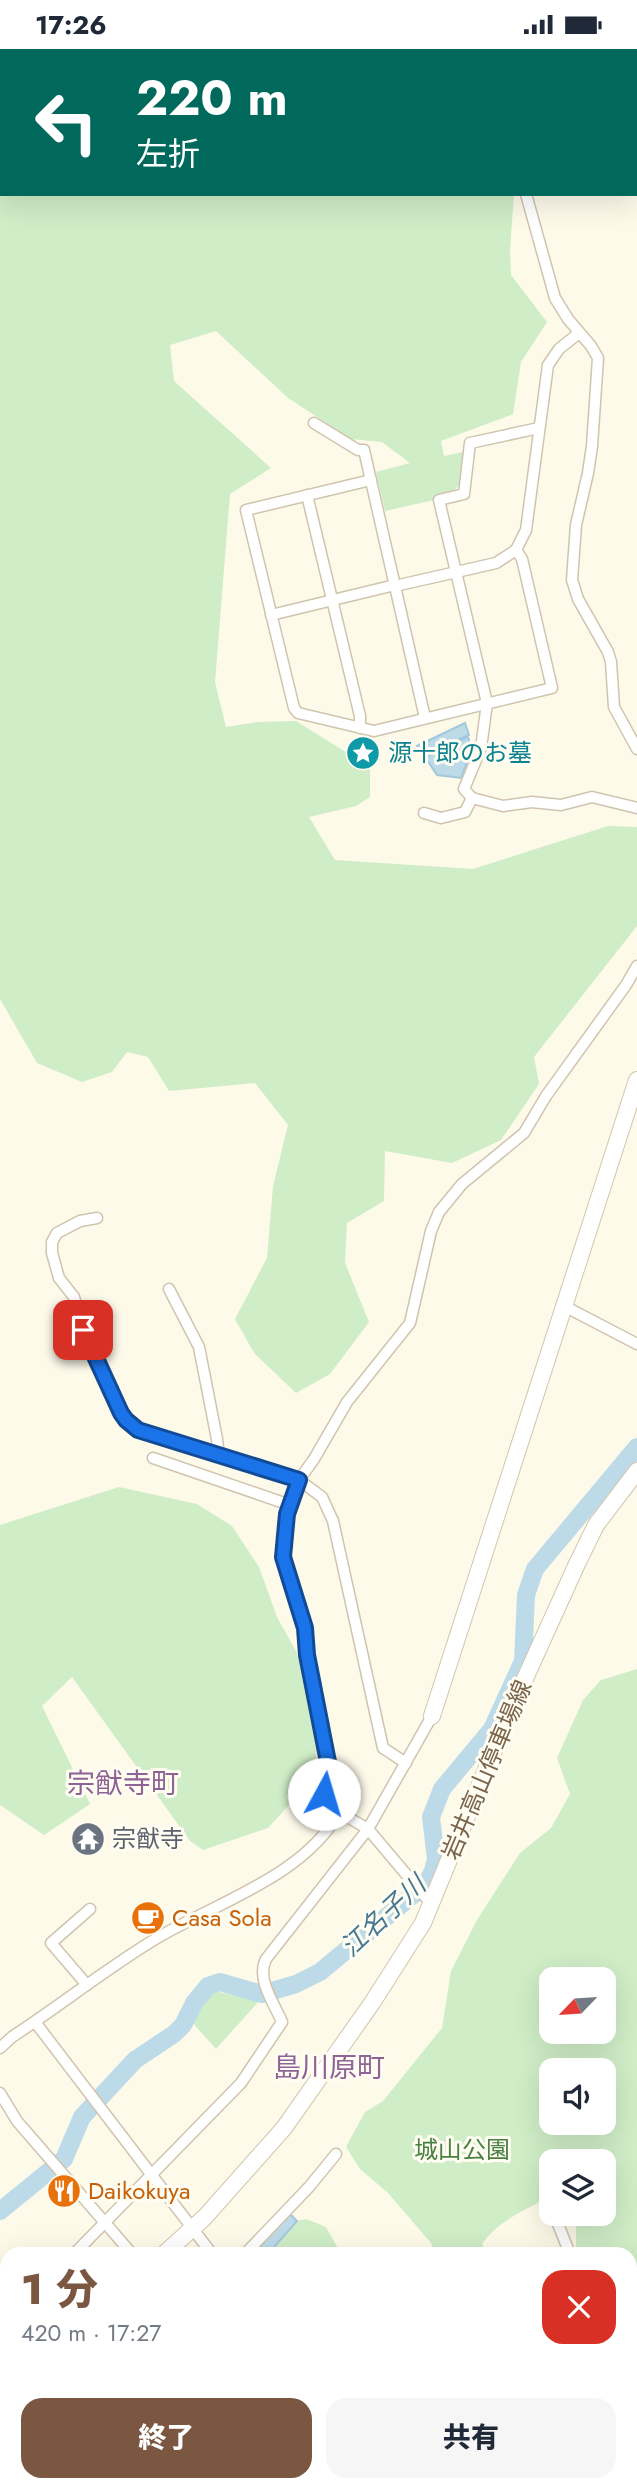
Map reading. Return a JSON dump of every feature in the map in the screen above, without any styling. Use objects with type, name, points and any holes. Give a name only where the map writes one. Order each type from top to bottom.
[{"type":"main road","points":[[432,1716],[564,1306],[629,1136],[637,1080]]},
{"type":"main road","name":"岩井高山停車場線","points":[[172,2247],[251,2168],[295,2113],[423,1923],[423,1894],[576,1566],[596,1525],[637,1471]]},
{"type":"street","points":[[527,196],[555,298],[579,333],[596,351],[599,367],[589,473],[576,525],[572,580],[578,599],[608,652],[614,707],[637,749]]},
{"type":"street","points":[[271,615],[496,563],[516,550],[526,530],[548,365],[559,349],[579,333]]},
{"type":"street","points":[[314,423],[358,450],[364,450],[425,718]]},
{"type":"street","points":[[539,428],[470,443],[464,494],[439,499],[487,703],[481,748],[464,789],[472,798],[509,806],[532,802],[561,805],[592,797],[637,807]]},
{"type":"street","points":[[371,480],[246,510],[296,712],[374,731],[552,688],[522,559],[516,550]]},
{"type":"street","points":[[307,495],[360,716],[360,728]]},
{"type":"street","points":[[424,813],[441,818],[465,812],[472,798]]},
{"type":"street","points":[[423,1894],[368,1829],[339,1812],[327,1801],[322,1789],[328,1762],[326,1750],[302,1618],[283,1557],[290,1505],[299,1480],[348,1402],[410,1323],[431,1231],[439,1212],[462,1184],[524,1133],[546,1096],[637,966]]},
{"type":"street","points":[[97,1218],[80,1221],[57,1233],[52,1242],[52,1253],[59,1278],[74,1297],[83,1330],[121,1413],[138,1430],[299,1480],[318,1493],[329,1511],[383,1748],[406,1763]]},
{"type":"street","points":[[169,1289],[199,1347],[219,1456]]},
{"type":"street","points":[[564,1306],[637,1345]]},
{"type":"street","points":[[153,1458],[290,1505]]},
{"type":"street","points":[[82,2247],[241,2083],[282,2022],[265,1985],[262,1967],[368,1829],[432,1716]]},
{"type":"street","points":[[0,2048],[159,1937],[269,1879],[319,1841],[332,1826],[339,1812]]},
{"type":"street","points":[[87,1985],[51,1943],[90,1909]]},
{"type":"street","points":[[35,2022],[207,2247]]},
{"type":"street","points":[[0,2092],[4,2110],[17,2121],[126,2247]]},
{"type":"street","points":[[251,2247],[309,2187],[336,2154]]},
{"type":"street","points":[[559,2226],[567,2247]]},
{"type":"green space","points":[[0,196],[514,196],[511,275],[547,322],[521,362],[513,414],[441,441],[444,456],[463,452],[461,478],[457,487],[434,497],[434,500],[385,511],[376,472],[410,463],[382,442],[351,439],[288,398],[216,331],[170,345],[174,381],[271,468],[230,494],[215,682],[226,727],[257,722],[296,721],[370,767],[370,797],[356,806],[309,817],[335,860],[473,869],[608,826],[637,827],[637,926],[534,1057],[539,1084],[501,1140],[452,1163],[385,1151],[384,1201],[347,1223],[345,1263],[369,1322],[330,1374],[296,1393],[254,1353],[235,1319],[267,1258],[273,1186],[288,1125],[255,1083],[169,1091],[148,1057],[127,1052],[112,1072],[82,1082],[37,1063],[0,999]]},
{"type":"green space","points":[[119,1487],[197,1504],[232,1526],[259,1567],[277,1617],[297,1653],[319,1738],[312,1780],[268,1828],[203,1850],[190,1841],[72,1677],[42,1706],[90,1804],[44,1835],[0,1805],[0,1525]]},
{"type":"green space","name":"城山公園","points":[[637,1669],[637,2247],[576,2247],[576,2226],[616,2226],[616,2149],[539,2149],[539,2202],[497,2228],[482,2244],[484,2247],[433,2247],[388,2193],[360,2169],[346,2147],[365,2112],[383,2101],[442,2028],[451,1971],[477,1920],[520,1853],[551,1828],[570,1794],[557,1758],[583,1700],[601,1680]]},
{"type":"green space","points":[[213,1991],[260,2000],[216,2049],[191,2021],[202,2000]]},
{"type":"green space","points":[[306,2219],[326,2227],[337,2247],[274,2247],[297,2221]]},
{"type":"water","points":[[465,723],[469,735],[423,755],[417,746]]},
{"type":"water","points":[[468,737],[472,749],[461,778],[437,775],[425,757]]},
{"type":"water","points":[[290,2214],[297,2221],[274,2247],[257,2247]]},
{"type":"waterway","name":"江名子川","points":[[0,2211],[64,2159],[82,2117],[135,2060],[183,2025],[194,2003],[208,1986],[220,1982],[262,1994],[296,1984],[320,1972],[426,1884],[436,1859],[431,1817],[442,1789],[492,1729],[523,1661],[526,1595],[535,1569],[637,1447]]},
{"type":"place","name":"源十郎のお墓","points":[[363,753]]},
{"type":"place","name":"宗猷寺","points":[[88,1839]]},
{"type":"place","name":"Casa Sola","points":[[148,1918]]},
{"type":"place","name":"Daikokuya","points":[[64,2191]]},
{"type":"district","name":"宗猷寺町","points":[[123,1783]]},
{"type":"district","name":"島川原町","points":[[329,2067]]},
{"type":"route","points":[[83,1330],[121,1413],[138,1430],[299,1480],[287,1514],[282,1551],[287,1577],[305,1628],[307,1655],[328,1762],[322,1785],[324,1794]]}]
